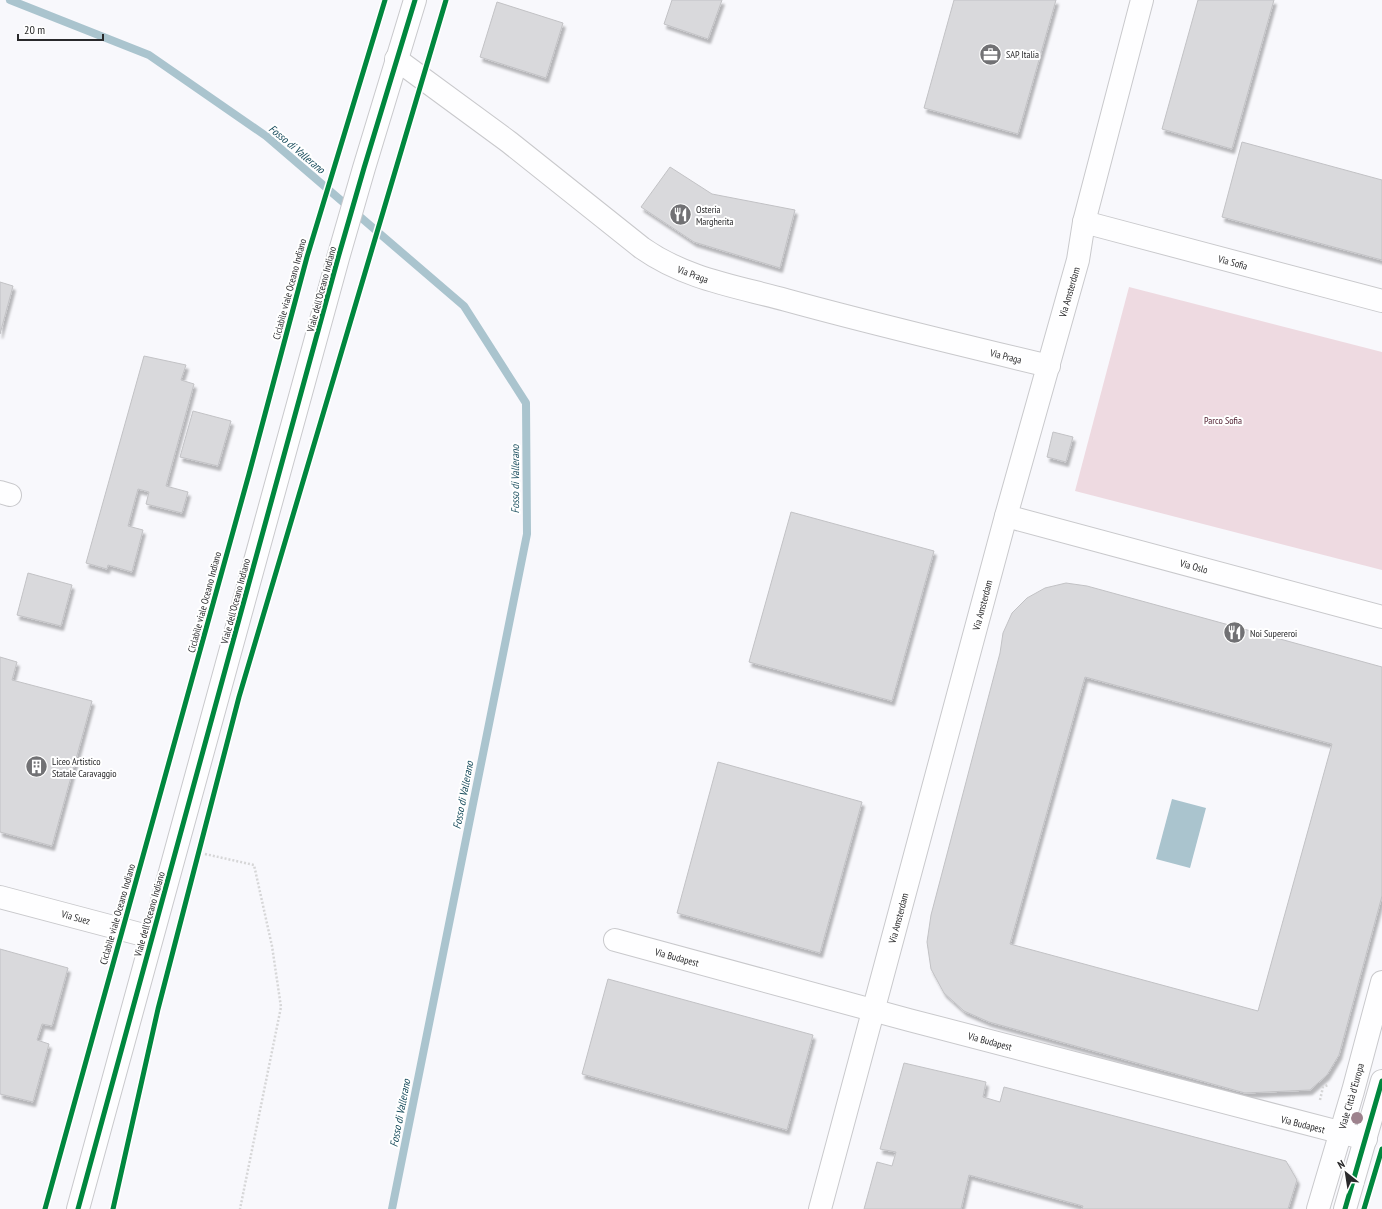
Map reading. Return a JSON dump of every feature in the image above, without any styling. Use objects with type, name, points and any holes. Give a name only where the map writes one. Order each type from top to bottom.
[{"type":"street","name":"Viale dell'Oceano Indiano","points":[[78,1209],[338,258],[415,0]]},
{"type":"street","name":"Via Amsterdam","points":[[820,1209],[1006,516],[1078,260],[1084,222],[1142,0]]},
{"type":"street","name":"Via Praga","points":[[396,60],[509,142],[642,248],[661,261],[685,273],[727,286],[855,319],[1049,366]]},
{"type":"street","name":"Via Sofia","points":[[1084,222],[1382,302]]},
{"type":"street","name":"Via Oslo","points":[[1006,516],[1382,616]]},
{"type":"street","name":"Via Suez","points":[[0,897],[152,937]]},
{"type":"street","name":"Via Budapest","points":[[615,940],[873,1010],[1366,1139]]},
{"type":"street","name":"Viale Città d'Europa","points":[[1318,1209],[1382,982]]},
{"type":"street","points":[[1345,1209],[1382,1081]]},
{"type":"path","points":[[205,854],[254,865],[272,946],[281,1007],[240,1209]]},
{"type":"path","points":[[1318,1107],[1323,1087],[1331,1084]]},
{"type":"green space","name":"Parco Sofia","points":[[1129,287],[1382,352],[1382,570],[1075,491]]},
{"type":"water","points":[[1172,799],[1206,808],[1190,868],[1156,859]]},
{"type":"building","points":[[672,0],[722,0],[708,39],[664,24]]},
{"type":"building","name":"SAP Italia","points":[[954,0],[1056,0],[1018,134],[924,108]]},
{"type":"building","points":[[1198,0],[1274,0],[1232,149],[1162,129]]},
{"type":"building","points":[[497,2],[563,23],[546,78],[480,57]]},
{"type":"building","points":[[1242,142],[1382,180],[1382,260],[1222,217]]},
{"type":"building","points":[[670,167],[712,194],[795,210],[780,268],[694,242],[641,207]]},
{"type":"building","points":[[0,282],[13,286],[0,334]]},
{"type":"building","points":[[144,356],[186,365],[181,380],[194,384],[166,486],[188,492],[182,513],[146,504],[149,492],[138,489],[128,526],[143,530],[132,572],[108,565],[107,569],[86,563]]},
{"type":"building","points":[[193,411],[231,421],[218,466],[180,457]]},
{"type":"building","points":[[1053,432],[1073,437],[1066,462],[1047,457]]},
{"type":"building","points":[[791,512],[934,551],[892,701],[749,662]]},
{"type":"building","points":[[28,573],[72,585],[61,626],[17,615]]},
{"type":"building","points":[[1066,583],[1087,586],[1382,667],[1382,896],[1339,1055],[1327,1075],[1310,1090],[1245,1093],[989,1022],[964,1011],[944,993],[931,969],[927,942],[931,915],[1000,653],[1003,633],[1012,613],[1027,598],[1045,588]],"holes":[[[1085,677],[1332,744],[1258,1011],[1010,944]]]},
{"type":"building","name":"Liceo Artistico Statale Caravaggio","points":[[0,657],[17,662],[12,680],[92,701],[52,846],[0,832]]},
{"type":"building","points":[[718,762],[862,802],[820,953],[677,913]]},
{"type":"building","points":[[0,949],[68,968],[52,1026],[42,1024],[37,1040],[49,1044],[33,1102],[0,1094]]},
{"type":"building","points":[[608,979],[813,1035],[787,1130],[582,1074]]},
{"type":"building","points":[[904,1063],[986,1082],[983,1097],[1000,1102],[1004,1087],[1286,1161],[1297,1180],[1288,1209],[1082,1209],[1083,1206],[969,1175],[961,1209],[864,1209],[877,1162],[892,1166],[896,1152],[880,1149]]},
{"type":"waterway","name":"Fosso di Vallerano","points":[[10,0],[149,55],[266,136],[464,306],[526,403],[527,534],[392,1209]]},
{"type":"cycle path","name":"Ciclabile viale Oceano Indiano","points":[[45,1209],[249,474],[307,257],[385,0]]},
{"type":"cycle path","points":[[78,1209],[338,258],[415,0]]},
{"type":"cycle path","points":[[113,1209],[158,1009],[239,697],[446,0]]},
{"type":"cycle path","points":[[1345,1209],[1382,1081]]},
{"type":"cycle path","points":[[1364,1209],[1382,1149]]},
{"type":"place","name":"SAP Italia","points":[[990,54]]},
{"type":"place","name":"Osteria Margherita","points":[[680,215]]},
{"type":"place","name":"Noi Supereroi","points":[[1234,633]]},
{"type":"place","name":"Liceo Artistico Statale Caravaggio","points":[[37,767]]}]
